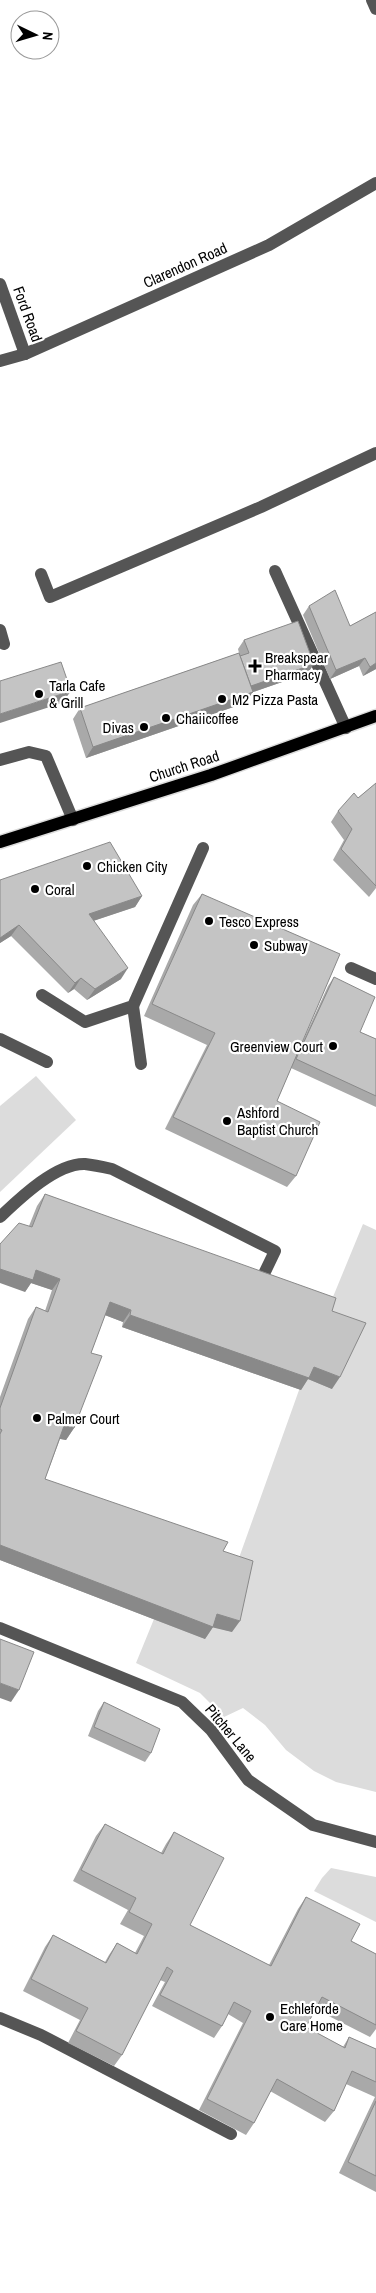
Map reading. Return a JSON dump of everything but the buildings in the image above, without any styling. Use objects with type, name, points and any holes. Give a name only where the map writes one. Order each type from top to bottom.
[{"type":"main road","name":"Church Road","points":[[0,842],[211,775],[376,716]]},
{"type":"street","points":[[372,0],[376,9]]},
{"type":"street","name":"Clarendon Road","points":[[0,362],[25,354],[268,245],[376,183]]},
{"type":"street","name":"Ford Road","points":[[0,284],[25,354]]},
{"type":"street","points":[[41,574],[50,597],[261,507],[376,453]]},
{"type":"street","points":[[275,570],[346,728]]},
{"type":"street","points":[[0,630],[4,644]]},
{"type":"street","points":[[0,760],[29,752],[46,756],[73,820]]},
{"type":"street","points":[[141,1064],[133,1006],[203,848]]},
{"type":"street","points":[[350,968],[376,980]]},
{"type":"street","points":[[42,995],[85,1022],[133,1006]]},
{"type":"street","points":[[0,1038],[47,1062]]},
{"type":"street","points":[[0,1217],[28,1191],[57,1172],[83,1164],[112,1169],[275,1251],[262,1278]]},
{"type":"street","name":"Pitcher Lane","points":[[0,1628],[182,1702],[211,1730],[248,1780],[313,1826],[376,1842]]},
{"type":"street","points":[[0,2018],[41,2035],[231,2134]]},
{"type":"shaded area","points":[[36,1076],[76,1120],[0,1192],[0,1106]]},
{"type":"shaded area","points":[[363,1224],[376,1230],[376,1792],[336,1782],[314,1771],[286,1750],[265,1725],[243,1708],[224,1717],[200,1693],[136,1663],[154,1619],[205,1639],[209,1626],[232,1632],[235,1569],[328,1309]]},
{"type":"shaded area","points":[[331,1868],[376,1877],[376,1922],[314,1891]]},
{"type":"place","name":"Breakspear Pharmacy","points":[[255,666]]},
{"type":"place","name":"Tarla Cafe & Grill","points":[[39,694]]},
{"type":"place","name":"M2 Pizza Pasta","points":[[222,699]]},
{"type":"place","name":"Chaiicoffee","points":[[166,718]]},
{"type":"place","name":"Divas","points":[[144,727]]},
{"type":"place","name":"Chicken City","points":[[87,866]]},
{"type":"place","name":"Coral","points":[[35,889]]},
{"type":"place","name":"Tesco Express","points":[[209,921]]},
{"type":"place","name":"Subway","points":[[254,945]]},
{"type":"place","name":"Greenview Court","points":[[333,1046]]},
{"type":"place","name":"Ashford Baptist Church","points":[[227,1121]]},
{"type":"place","name":"Palmer Court","points":[[37,1418]]},
{"type":"place","name":"Echleforde Care Home","points":[[270,2017]]}]
